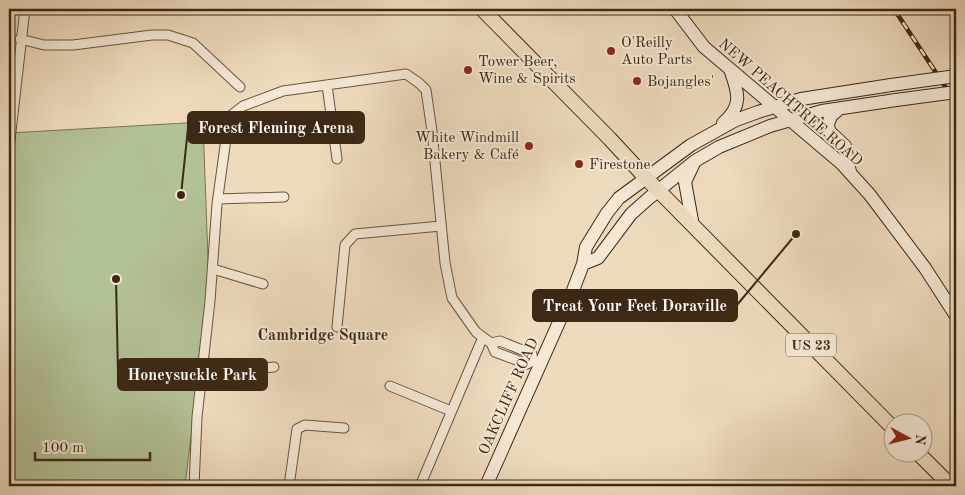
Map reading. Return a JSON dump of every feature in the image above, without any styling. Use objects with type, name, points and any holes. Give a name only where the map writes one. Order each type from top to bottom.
[{"type":"main road","name":"US 23","points":[[482,9],[610,139],[658,191],[882,417]]},
{"type":"main road","name":"NEW PEACHTREE ROAD","points":[[675,9],[704,47],[850,172],[870,195],[925,268],[956,316]]},
{"type":"main road","points":[[714,131],[734,114],[737,103],[737,88],[730,70]]},
{"type":"main road","name":"OAKCLIFF ROAD","points":[[486,486],[537,362],[572,292],[583,264],[586,247],[607,213],[619,198],[691,145],[736,120],[801,100],[956,76]]},
{"type":"main road","points":[[583,264],[598,258],[630,214],[695,160],[718,146],[770,126],[822,112],[956,92]]},
{"type":"main road","points":[[839,109],[831,116],[828,124],[829,131],[845,146],[850,172]]},
{"type":"main road","points":[[693,226],[685,182],[695,160]]},
{"type":"main road","points":[[928,462],[951,486]]},
{"type":"street","points":[[9,148],[20,39],[25,9]]},
{"type":"street","points":[[20,39],[44,45],[168,35],[193,43],[240,87]]},
{"type":"street","points":[[194,486],[197,417],[213,269],[218,199],[229,117],[243,106],[283,91],[406,74],[426,90],[432,130],[445,263],[452,298],[476,332],[491,343],[500,341],[532,354],[537,362]]},
{"type":"street","points":[[327,85],[337,159]]},
{"type":"street","points":[[218,199],[284,197]]},
{"type":"street","points":[[9,208],[9,225]]},
{"type":"street","points":[[337,327],[345,245],[355,234],[441,226]]},
{"type":"street","points":[[213,269],[263,284]]},
{"type":"street","points":[[420,486],[483,337]]},
{"type":"street","points":[[202,374],[274,367]]},
{"type":"street","points":[[390,386],[451,411]]},
{"type":"street","points":[[289,486],[297,429],[305,425],[344,428]]},
{"type":"green space","points":[[203,122],[209,287],[185,486],[9,486],[9,133]]},
{"type":"railway","points":[[894,9],[956,103]]},
{"type":"place","name":"O'Reilly Auto Parts","points":[[611,51]]},
{"type":"place","name":"Tower Beer, Wine & Spirits","points":[[468,70]]},
{"type":"place","name":"Bojangles'","points":[[637,81]]},
{"type":"place","name":"White Windmill Bakery & Café","points":[[529,146]]},
{"type":"place","name":"Firestone","points":[[579,164]]},
{"type":"place","name":"Forest Fleming Arena","points":[[181,195]]},
{"type":"place","name":"Treat Your Feet Doraville","points":[[796,234]]},
{"type":"place","name":"Honeysuckle Park","points":[[116,279]]},
{"type":"district","name":"Cambridge Square","points":[[323,334]]}]
